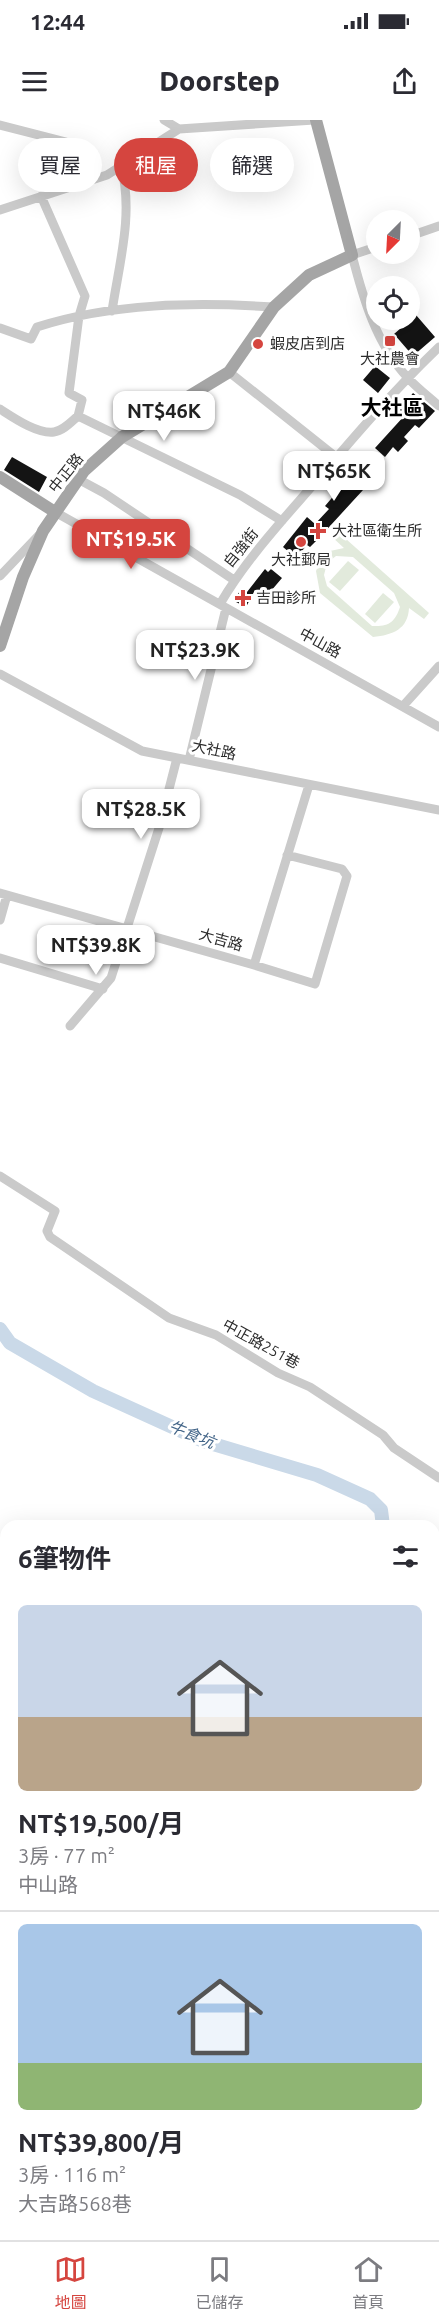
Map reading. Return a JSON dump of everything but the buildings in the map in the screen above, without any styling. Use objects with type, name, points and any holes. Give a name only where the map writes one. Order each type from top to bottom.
[{"type":"main road","points":[[315,120],[352,255]]},
{"type":"main road","name":"中正路","points":[[0,646],[23,577],[43,531],[84,471],[122,437],[229,372],[273,307],[309,275],[352,255]]},
{"type":"main road","name":"中山路","points":[[0,477],[55,512]]},
{"type":"street","points":[[164,120],[179,129]]},
{"type":"street","points":[[165,138],[179,129],[315,120]]},
{"type":"street","points":[[0,125],[50,138]]},
{"type":"street","points":[[0,210],[52,192]]},
{"type":"street","points":[[112,311],[125,229],[125,192]]},
{"type":"street","points":[[0,409],[40,429],[54,432],[69,425],[78,416],[82,400],[69,393],[79,316],[85,296],[40,196]]},
{"type":"street","points":[[420,233],[439,226]]},
{"type":"street","points":[[366,250],[352,255],[363,297],[375,325],[389,353],[407,377],[439,406]]},
{"type":"street","points":[[0,328],[31,339],[37,327],[79,316],[112,311],[214,303],[273,307]]},
{"type":"street","name":"自強街","points":[[189,760],[223,606],[234,580],[336,458],[407,377],[439,346]]},
{"type":"street","points":[[229,372],[336,458]]},
{"type":"street","points":[[78,416],[196,472],[282,521]]},
{"type":"street","points":[[78,479],[104,493],[234,580]]},
{"type":"street","name":"中山路","points":[[55,512],[439,728]]},
{"type":"street","points":[[0,576],[43,531]]},
{"type":"street","points":[[402,706],[439,666]]},
{"type":"street","name":"大社路","points":[[0,674],[142,751],[439,810]]},
{"type":"street","points":[[70,1026],[111,978],[159,828],[177,758]]},
{"type":"street","name":"大吉路","points":[[4,894],[254,964],[309,785]]},
{"type":"street","points":[[254,964],[315,984],[346,876],[342,869],[287,855]]},
{"type":"street","points":[[0,920],[4,894]]},
{"type":"street","points":[[0,958],[103,989]]},
{"type":"street","name":"中正路251巷","points":[[0,1176],[55,1211],[47,1231],[50,1237],[169,1318],[216,1335],[278,1373],[310,1387],[383,1436],[394,1448],[439,1478]]},
{"type":"shaded area","points":[[337,531],[429,613],[424,619],[409,608],[406,621],[398,630],[387,635],[373,637],[320,593],[316,571],[320,562],[330,551],[344,548],[331,536]],"holes":[[[336,556],[353,557],[394,593],[400,607],[391,623],[372,626],[327,586],[324,575],[327,563]]]},
{"type":"shaded area","points":[[348,561],[359,570],[340,591],[329,582]]},
{"type":"shaded area","points":[[383,593],[394,602],[375,623],[365,614]]},
{"type":"waterway","name":"牛食坑","points":[[0,1329],[10,1343],[93,1391],[203,1441],[317,1475],[370,1499],[381,1510],[382,1520]]},
{"type":"place","name":"大社農會","points":[[390,341]]},
{"type":"place","name":"蝦皮店到店","points":[[258,344]]},
{"type":"place","name":"大社區衛生所","points":[[318,531]]},
{"type":"place","name":"大社郵局","points":[[301,542]]},
{"type":"place","name":"吉田診所","points":[[243,598]]},
{"type":"district","name":"大社區","points":[[392,408]]}]
